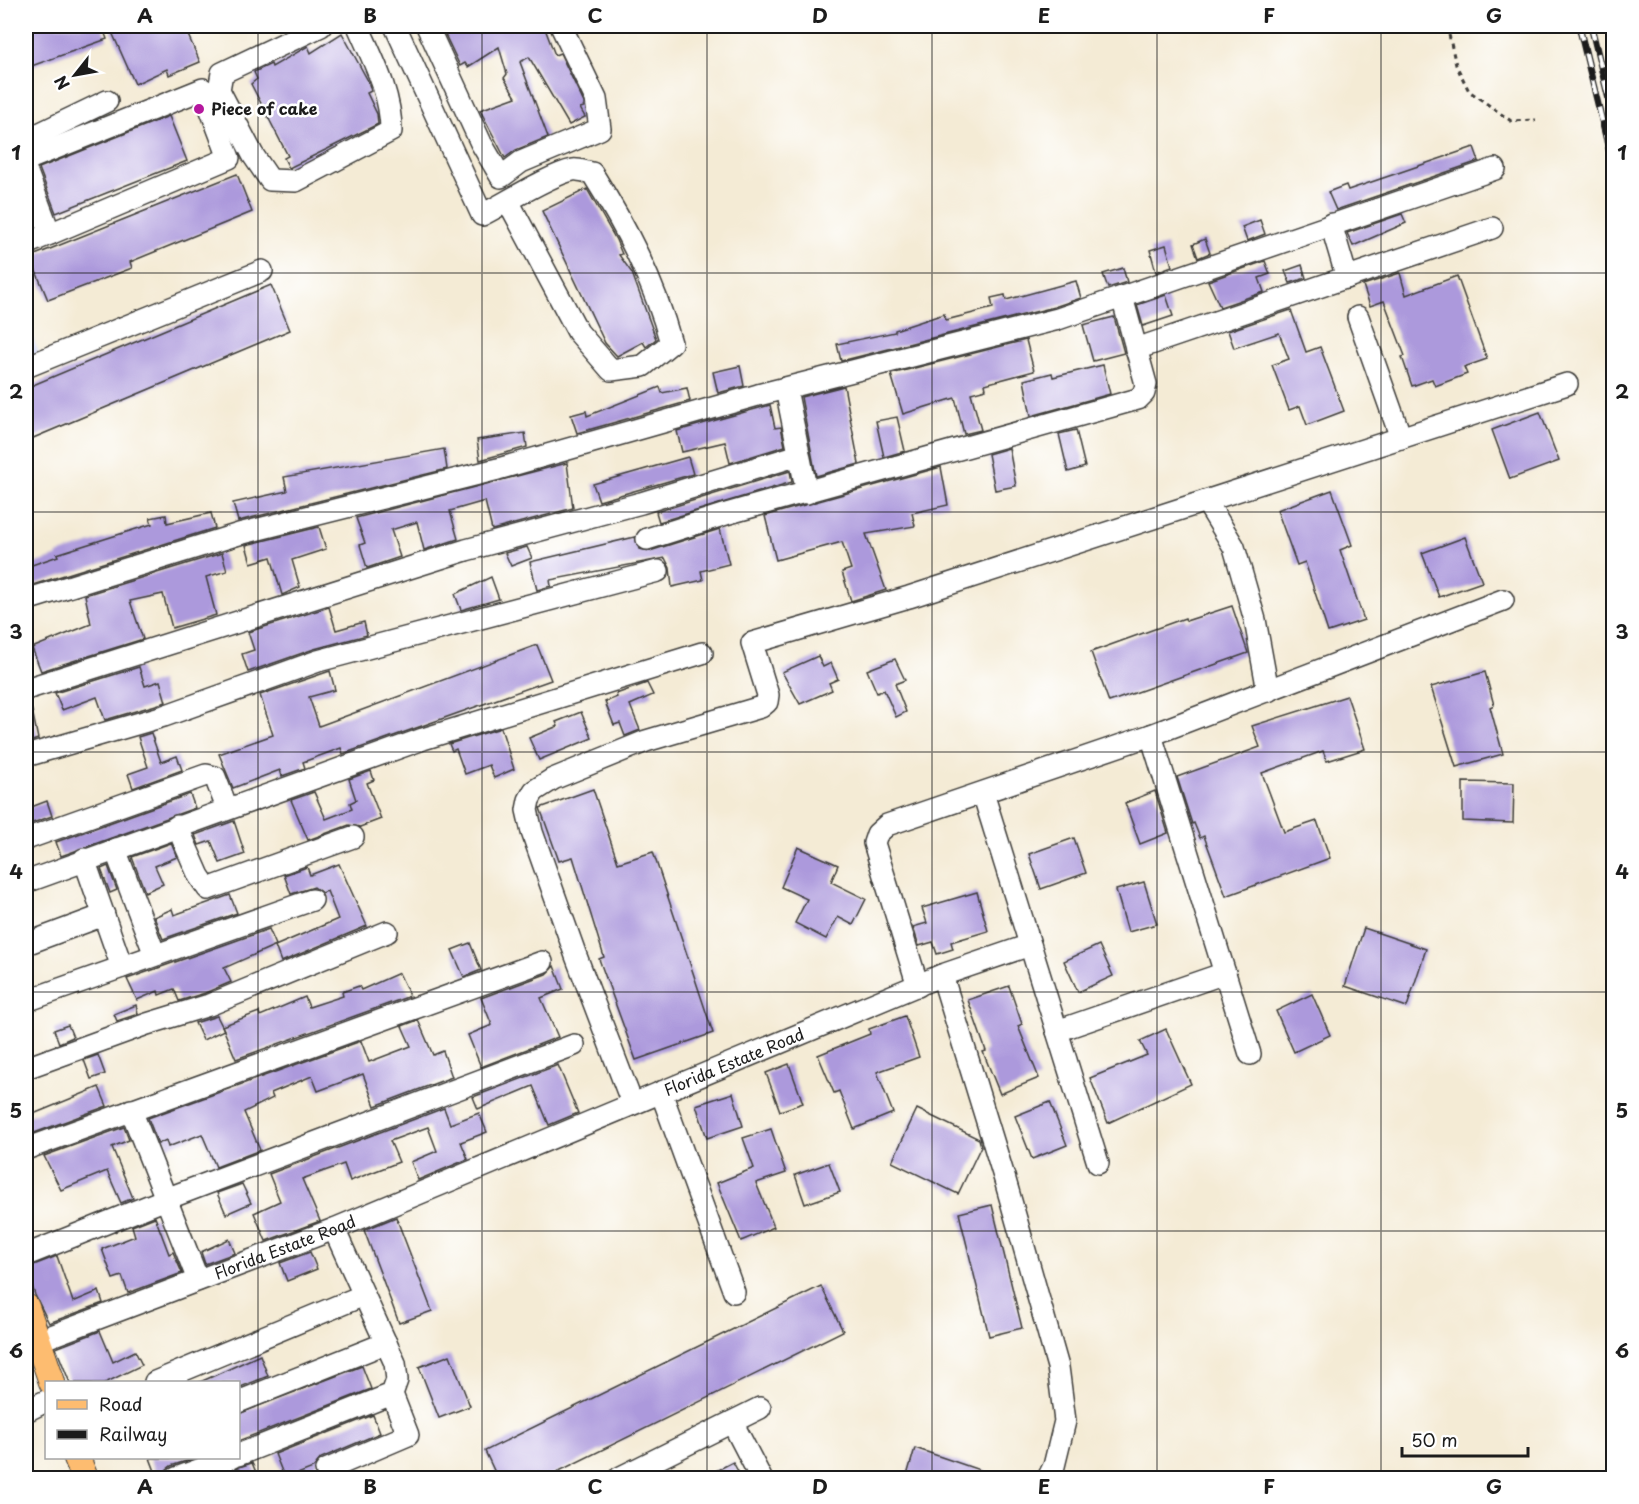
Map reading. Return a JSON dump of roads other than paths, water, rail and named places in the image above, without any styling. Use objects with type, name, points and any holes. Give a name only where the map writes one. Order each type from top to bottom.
[{"type":"main road","points":[[26,1306],[35,1350],[51,1381]]},
{"type":"main road","points":[[77,1459],[85,1479]]},
{"type":"street","points":[[321,26],[222,73],[219,90],[253,155],[270,180],[296,181],[391,131],[391,112],[386,91],[358,26]]},
{"type":"street","points":[[395,26],[483,215],[508,201],[573,170],[592,173],[626,230],[659,301],[671,343],[643,366],[611,370],[578,332],[508,201]]},
{"type":"street","points":[[427,26],[481,143],[501,177],[521,162],[600,129],[596,99],[561,26]]},
{"type":"street","points":[[26,160],[203,89],[229,158],[26,244]]},
{"type":"street","points":[[26,140],[108,101]]},
{"type":"street","points":[[26,600],[239,534],[498,469],[786,389],[1058,319],[1495,169]]},
{"type":"street","points":[[26,170],[50,234]]},
{"type":"street","points":[[1331,224],[1347,278]]},
{"type":"street","points":[[1136,349],[1492,228]]},
{"type":"street","points":[[26,367],[262,271]]},
{"type":"street","points":[[647,539],[726,514],[1138,399],[1144,393],[1146,384],[1122,297]]},
{"type":"street","points":[[1358,317],[1401,438]]},
{"type":"street","points":[[628,1105],[532,832],[527,810],[534,791],[553,779],[646,741],[761,707],[767,702],[768,695],[752,643],[909,597],[1567,384]]},
{"type":"street","points":[[786,389],[807,493]]},
{"type":"street","points":[[26,689],[466,550],[641,503],[799,455]]},
{"type":"street","points":[[1206,501],[1234,547],[1255,620],[1269,692]]},
{"type":"street","points":[[26,756],[164,716],[318,662],[658,571]]},
{"type":"street","points":[[918,986],[874,843],[877,834],[887,825],[1151,735],[1269,692],[1503,600]]},
{"type":"street","points":[[26,882],[84,859],[423,739],[702,653]]},
{"type":"street","points":[[1151,735],[1250,1054]]},
{"type":"street","points":[[26,839],[206,775],[215,777],[227,808]]},
{"type":"street","points":[[983,792],[1098,1163]]},
{"type":"street","points":[[177,826],[199,876],[208,889],[353,837]]},
{"type":"street","points":[[115,849],[155,955]]},
{"type":"street","points":[[84,859],[122,967]]},
{"type":"street","points":[[26,1001],[312,900]]},
{"type":"street","points":[[26,944],[104,915]]},
{"type":"street","points":[[26,1068],[147,1024],[209,1005],[387,932]]},
{"type":"street","name":"Florida Estate Road","points":[[35,1350],[198,1280],[334,1229],[942,975],[1030,945]]},
{"type":"street","points":[[26,1149],[542,962]]},
{"type":"street","points":[[1057,1031],[1225,974]]},
{"type":"street","points":[[942,975],[1005,1180],[1058,1367],[1065,1422],[1054,1466],[1048,1479]]},
{"type":"street","points":[[26,1256],[166,1198],[574,1045]]},
{"type":"street","points":[[662,1092],[734,1292]]},
{"type":"street","points":[[131,1110],[198,1280]]},
{"type":"street","points":[[329,1479],[326,1470],[408,1435],[392,1394],[397,1380],[395,1363],[334,1229]]},
{"type":"street","points":[[160,1381],[364,1294]]},
{"type":"street","points":[[240,1401],[386,1342]]},
{"type":"street","points":[[240,1454],[392,1394]]},
{"type":"street","points":[[26,1411],[45,1402]]},
{"type":"street","points":[[619,1479],[760,1408]]},
{"type":"street","points":[[732,1422],[761,1479]]},
{"type":"street","points":[[176,1479],[228,1459]]},
{"type":"railway","points":[[1579,26],[1614,170]]},
{"type":"railway","points":[[1591,26],[1614,120]]},
{"type":"place","name":"Piece of cake","points":[[199,109]]}]
